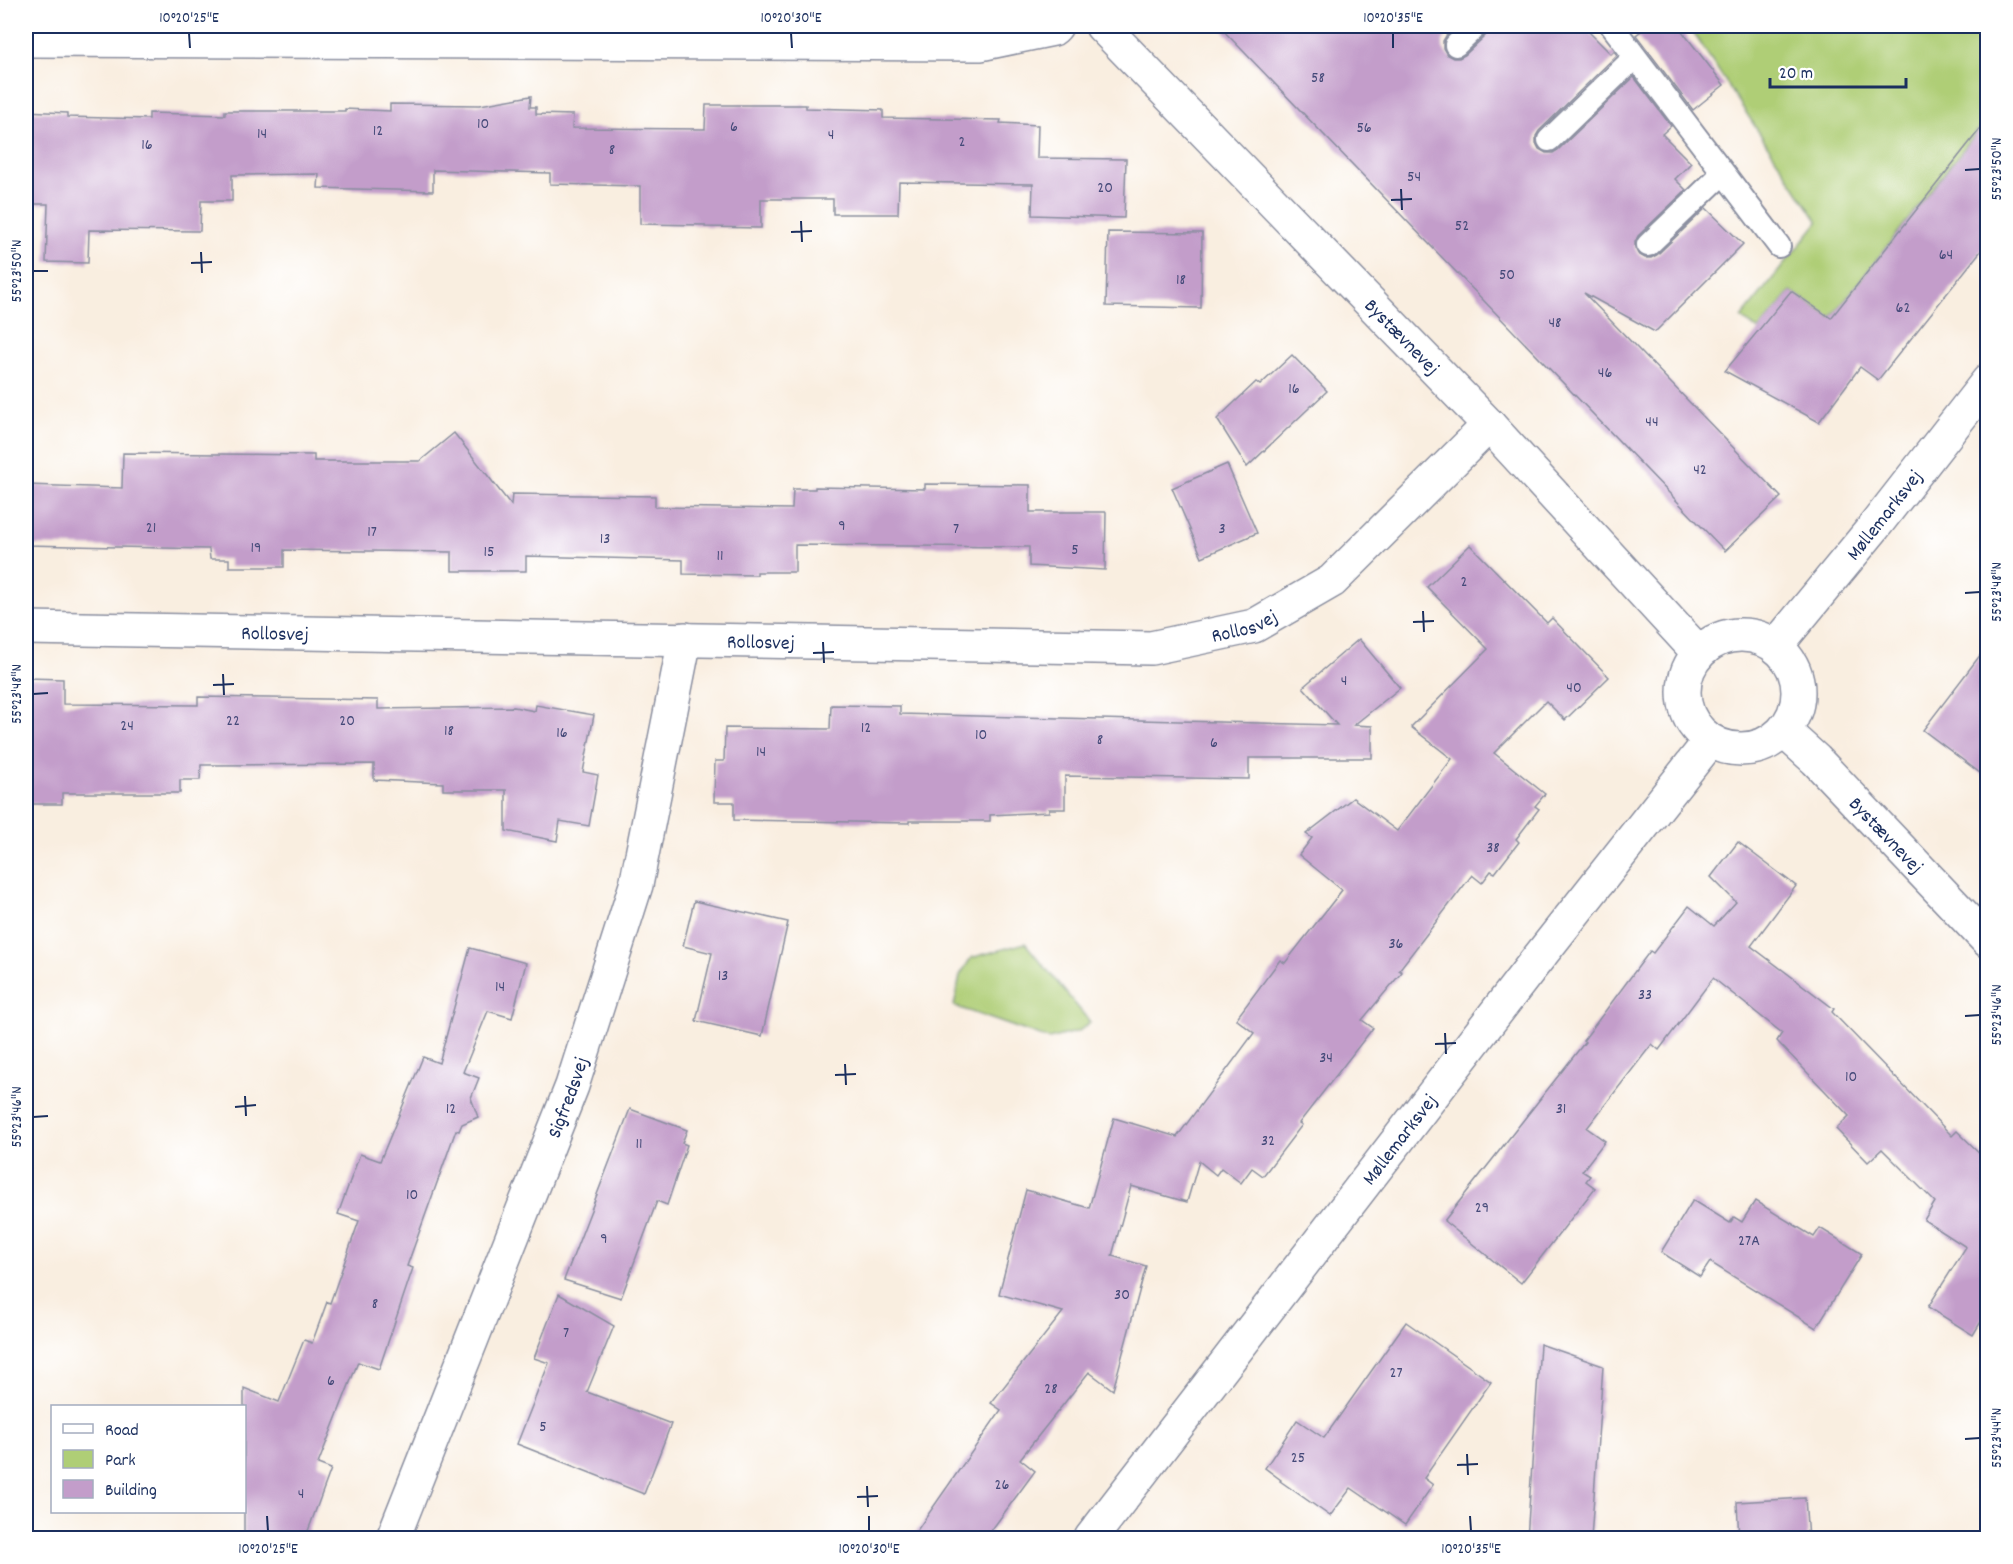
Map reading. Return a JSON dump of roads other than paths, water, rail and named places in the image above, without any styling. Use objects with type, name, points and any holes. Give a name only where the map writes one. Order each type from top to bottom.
[{"type":"street","points":[[26,40],[980,44],[1053,29],[1056,26]]},
{"type":"street","name":"Bystævnevej","points":[[1102,26],[1489,425],[1698,652]]},
{"type":"street","name":"Møllemarksvej","points":[[1776,646],[1874,527],[1988,381]]},
{"type":"street","name":"Rollosvej","points":[[26,628],[1151,648],[1254,626],[1332,581],[1489,425]]},
{"type":"street","points":[[1736,634],[1757,636],[1776,646],[1792,664],[1799,687],[1796,711],[1784,731],[1768,743],[1749,749],[1729,748],[1710,741],[1692,723],[1683,700],[1686,674],[1698,652],[1715,640],[1736,634]]},
{"type":"street","name":"Sigfredsvej","points":[[393,1539],[572,1086],[636,885],[685,639]]},
{"type":"street","name":"Bystævnevej","points":[[1784,731],[1816,760],[1988,941]]},
{"type":"street","name":"Møllemarksvej","points":[[1091,1539],[1532,966],[1710,741]]},
{"type":"lane","points":[[1456,45],[1476,26]]},
{"type":"lane","points":[[1612,26],[1779,246]]},
{"type":"lane","points":[[1549,140],[1635,57]]},
{"type":"lane","points":[[1648,245],[1723,173]]}]
